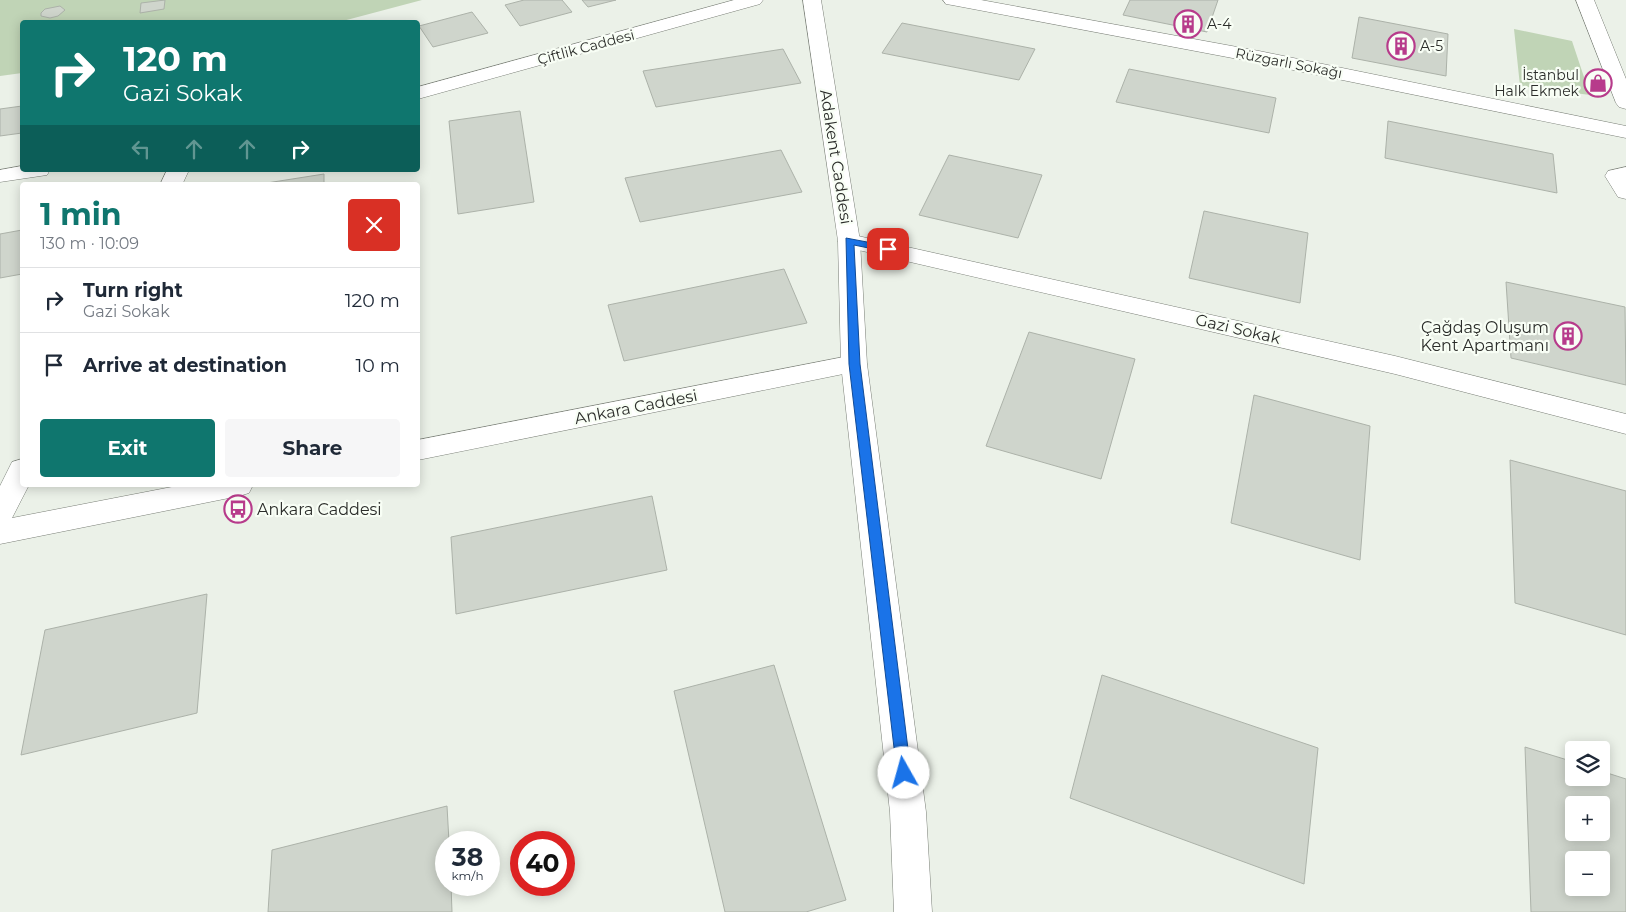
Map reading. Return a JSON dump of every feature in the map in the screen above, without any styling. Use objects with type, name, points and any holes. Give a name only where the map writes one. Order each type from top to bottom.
[{"type":"street","name":"Çiftlik Caddesi","points":[[420,92],[754,0]]},
{"type":"street","name":"Adakent Caddesi","points":[[812,0],[849,241],[854,364],[908,812],[913,912]]},
{"type":"street","name":"Rüzgarlı Sokağı","points":[[952,0],[1260,56],[1626,132]]},
{"type":"street","points":[[1585,0],[1626,103]]},
{"type":"street","points":[[0,176],[26,172]]},
{"type":"street","points":[[1626,173],[1616,176],[1626,192]]},
{"type":"street","name":"Gazi Sokak","points":[[849,241],[1395,365],[1626,424]]},
{"type":"street","name":"Ankara Caddesi","points":[[420,450],[854,364]]},
{"type":"street","points":[[0,514],[20,474]]},
{"type":"street","points":[[0,532],[228,487]]},
{"type":"green space","points":[[0,0],[422,0],[347,20],[20,20],[20,73],[0,76]]},
{"type":"green space","points":[[1514,29],[1572,41],[1590,95],[1520,86]]},
{"type":"building","points":[[165,0],[164,9],[140,13],[141,3]]},
{"type":"building","points":[[524,0],[562,0],[572,12],[520,26],[505,5]]},
{"type":"building","points":[[582,0],[616,0],[588,7]]},
{"type":"building","name":"A-4","points":[[1130,0],[1218,0],[1207,32],[1123,15]]},
{"type":"building","points":[[60,6],[65,10],[58,16],[50,18],[41,16],[45,9]]},
{"type":"building","points":[[472,12],[488,33],[433,47],[420,26]]},
{"type":"building","name":"A-5","points":[[1359,17],[1448,34],[1446,76],[1352,58]]},
{"type":"building","points":[[902,23],[1035,49],[1019,80],[882,53]]},
{"type":"building","points":[[783,49],[801,83],[656,107],[643,71]]},
{"type":"building","points":[[1129,69],[1276,98],[1269,133],[1116,102]]},
{"type":"building","points":[[20,106],[20,133],[0,136],[0,109]]},
{"type":"building","points":[[520,111],[534,202],[458,214],[449,121]]},
{"type":"building","points":[[1388,121],[1553,154],[1557,193],[1385,158]]},
{"type":"building","points":[[781,150],[802,192],[640,222],[625,178]]},
{"type":"building","points":[[949,155],[1042,175],[1018,238],[919,215]]},
{"type":"building","points":[[324,174],[324,182],[273,182]]},
{"type":"building","points":[[1204,211],[1308,233],[1300,303],[1189,278]]},
{"type":"building","points":[[20,230],[20,274],[0,278],[0,234]]},
{"type":"building","points":[[784,269],[807,323],[624,361],[608,305]]},
{"type":"building","name":"Çağdaş Oluşum Kent Apartmanı","points":[[1506,282],[1625,307],[1626,385],[1511,358]]},
{"type":"building","points":[[1029,332],[1135,359],[1101,479],[986,446]]},
{"type":"building","points":[[1254,395],[1370,426],[1360,560],[1231,523]]},
{"type":"building","points":[[1510,460],[1626,491],[1626,635],[1515,603]]},
{"type":"building","points":[[652,496],[667,570],[456,614],[451,537]]},
{"type":"building","points":[[207,594],[197,713],[21,755],[45,630]]},
{"type":"building","points":[[774,665],[846,900],[806,912],[725,912],[674,691]]},
{"type":"building","points":[[1102,675],[1318,748],[1304,884],[1070,798]]},
{"type":"building","points":[[1525,747],[1565,759],[1565,786],[1610,786],[1610,774],[1626,779],[1626,912],[1531,912]]},
{"type":"building","points":[[447,806],[448,831],[435,831],[435,896],[451,896],[452,912],[268,912],[272,850]]},
{"type":"place","name":"A-4","points":[[1188,24]]},
{"type":"place","name":"A-5","points":[[1401,46]]},
{"type":"place","name":"İstanbul Halk Ekmek","points":[[1598,83]]},
{"type":"place","name":"Çağdaş Oluşum Kent Apartmanı","points":[[1568,336]]},
{"type":"place","name":"Ankara Caddesi","points":[[238,509]]},
{"type":"route","points":[[888,249],[849,241],[854,364],[904,773]]}]
